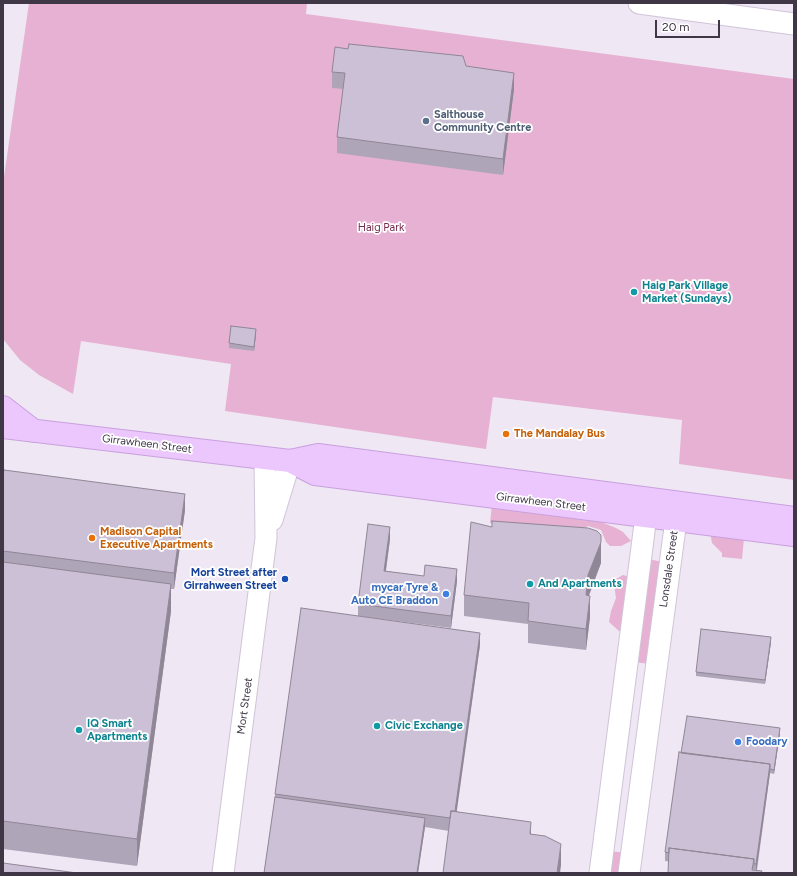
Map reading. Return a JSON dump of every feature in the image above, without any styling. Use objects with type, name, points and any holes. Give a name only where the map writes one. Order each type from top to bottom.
[{"type":"street","points":[[639,3],[706,7],[794,24]]},
{"type":"street","points":[[3,407],[34,431]]},
{"type":"street","name":"Girrawheen Street","points":[[3,427],[290,461],[318,455],[794,518]]},
{"type":"street","name":"Mort Street","points":[[223,873],[266,538],[265,458]]},
{"type":"street","name":"Girrawheen Street","points":[[290,461],[315,474],[794,535]]},
{"type":"street","name":"Mort Street","points":[[266,538],[290,461]]},
{"type":"street","points":[[646,516],[663,501]]},
{"type":"street","name":"Lonsdale Street","points":[[646,516],[601,870],[629,872],[676,520],[663,501]]},
{"type":"green space","name":"Haig Park","points":[[29,3],[307,3],[306,14],[794,79],[794,480],[679,464],[682,420],[493,397],[486,449],[225,411],[231,364],[81,341],[73,394],[39,375],[20,360],[3,339],[3,184]]},
{"type":"green space","points":[[492,504],[576,512],[616,528],[623,532],[631,541],[621,546],[610,546],[606,542],[601,530],[588,526],[573,534],[490,523]]},
{"type":"green space","points":[[710,532],[744,538],[742,559],[722,557],[722,553],[712,543]]},
{"type":"green space","points":[[648,559],[663,562],[650,664],[634,662]]},
{"type":"green space","points":[[623,575],[631,577],[625,632],[619,631],[609,622],[616,598],[614,584],[616,579]]},
{"type":"green space","points":[[609,851],[627,853],[624,873],[606,873]]},
{"type":"building","name":"Salthouse Community Centre","points":[[349,44],[463,56],[466,66],[514,73],[503,159],[337,137],[345,73],[332,72],[335,47],[348,49]]},
{"type":"building","points":[[231,326],[256,329],[254,347],[229,343]]},
{"type":"building","name":"Madison Capital Executive Apartments","points":[[4,470],[185,494],[174,573],[3,551]]},
{"type":"building","name":"And Apartments","points":[[492,521],[588,528],[597,531],[601,535],[601,542],[588,575],[586,595],[590,596],[586,629],[528,621],[529,603],[464,595],[471,522],[492,527]]},
{"type":"building","points":[[368,524],[390,527],[384,571],[424,576],[425,565],[457,569],[451,616],[358,604]]},
{"type":"building","name":"IQ Smart Apartments","points":[[3,562],[171,584],[137,839],[3,821]]},
{"type":"building","name":"Civic Exchange","points":[[301,608],[480,633],[455,811],[451,811],[450,818],[275,794]]},
{"type":"building","points":[[701,629],[771,637],[765,680],[696,672]]},
{"type":"building","points":[[687,716],[780,728],[774,770],[770,769],[770,764],[681,753]]},
{"type":"building","points":[[679,752],[770,764],[756,864],[754,864],[754,859],[669,848],[669,853],[665,852]]},
{"type":"building","points":[[275,797],[425,818],[417,873],[264,873]]},
{"type":"building","points":[[451,811],[531,822],[530,834],[545,836],[561,844],[557,873],[443,873]]},
{"type":"building","points":[[669,848],[754,859],[752,870],[762,871],[761,873],[668,873]]},
{"type":"building","points":[[3,863],[77,873],[3,873]]},
{"type":"place","name":"Salthouse Community Centre","points":[[426,121]]},
{"type":"place","name":"Haig Park Village Market (Sundays)","points":[[634,292]]},
{"type":"place","name":"The Mandalay Bus","points":[[506,434]]},
{"type":"place","name":"Madison Capital Executive Apartments","points":[[92,538]]},
{"type":"place","name":"Mort Street after Girrahween Street","points":[[285,579]]},
{"type":"place","name":"And Apartments","points":[[530,584]]},
{"type":"place","name":"mycar Tyre & Auto CE Braddon","points":[[446,594]]},
{"type":"place","name":"Civic Exchange","points":[[377,726]]},
{"type":"place","name":"IQ Smart Apartments","points":[[79,730]]},
{"type":"place","name":"Foodary","points":[[738,742]]}]
